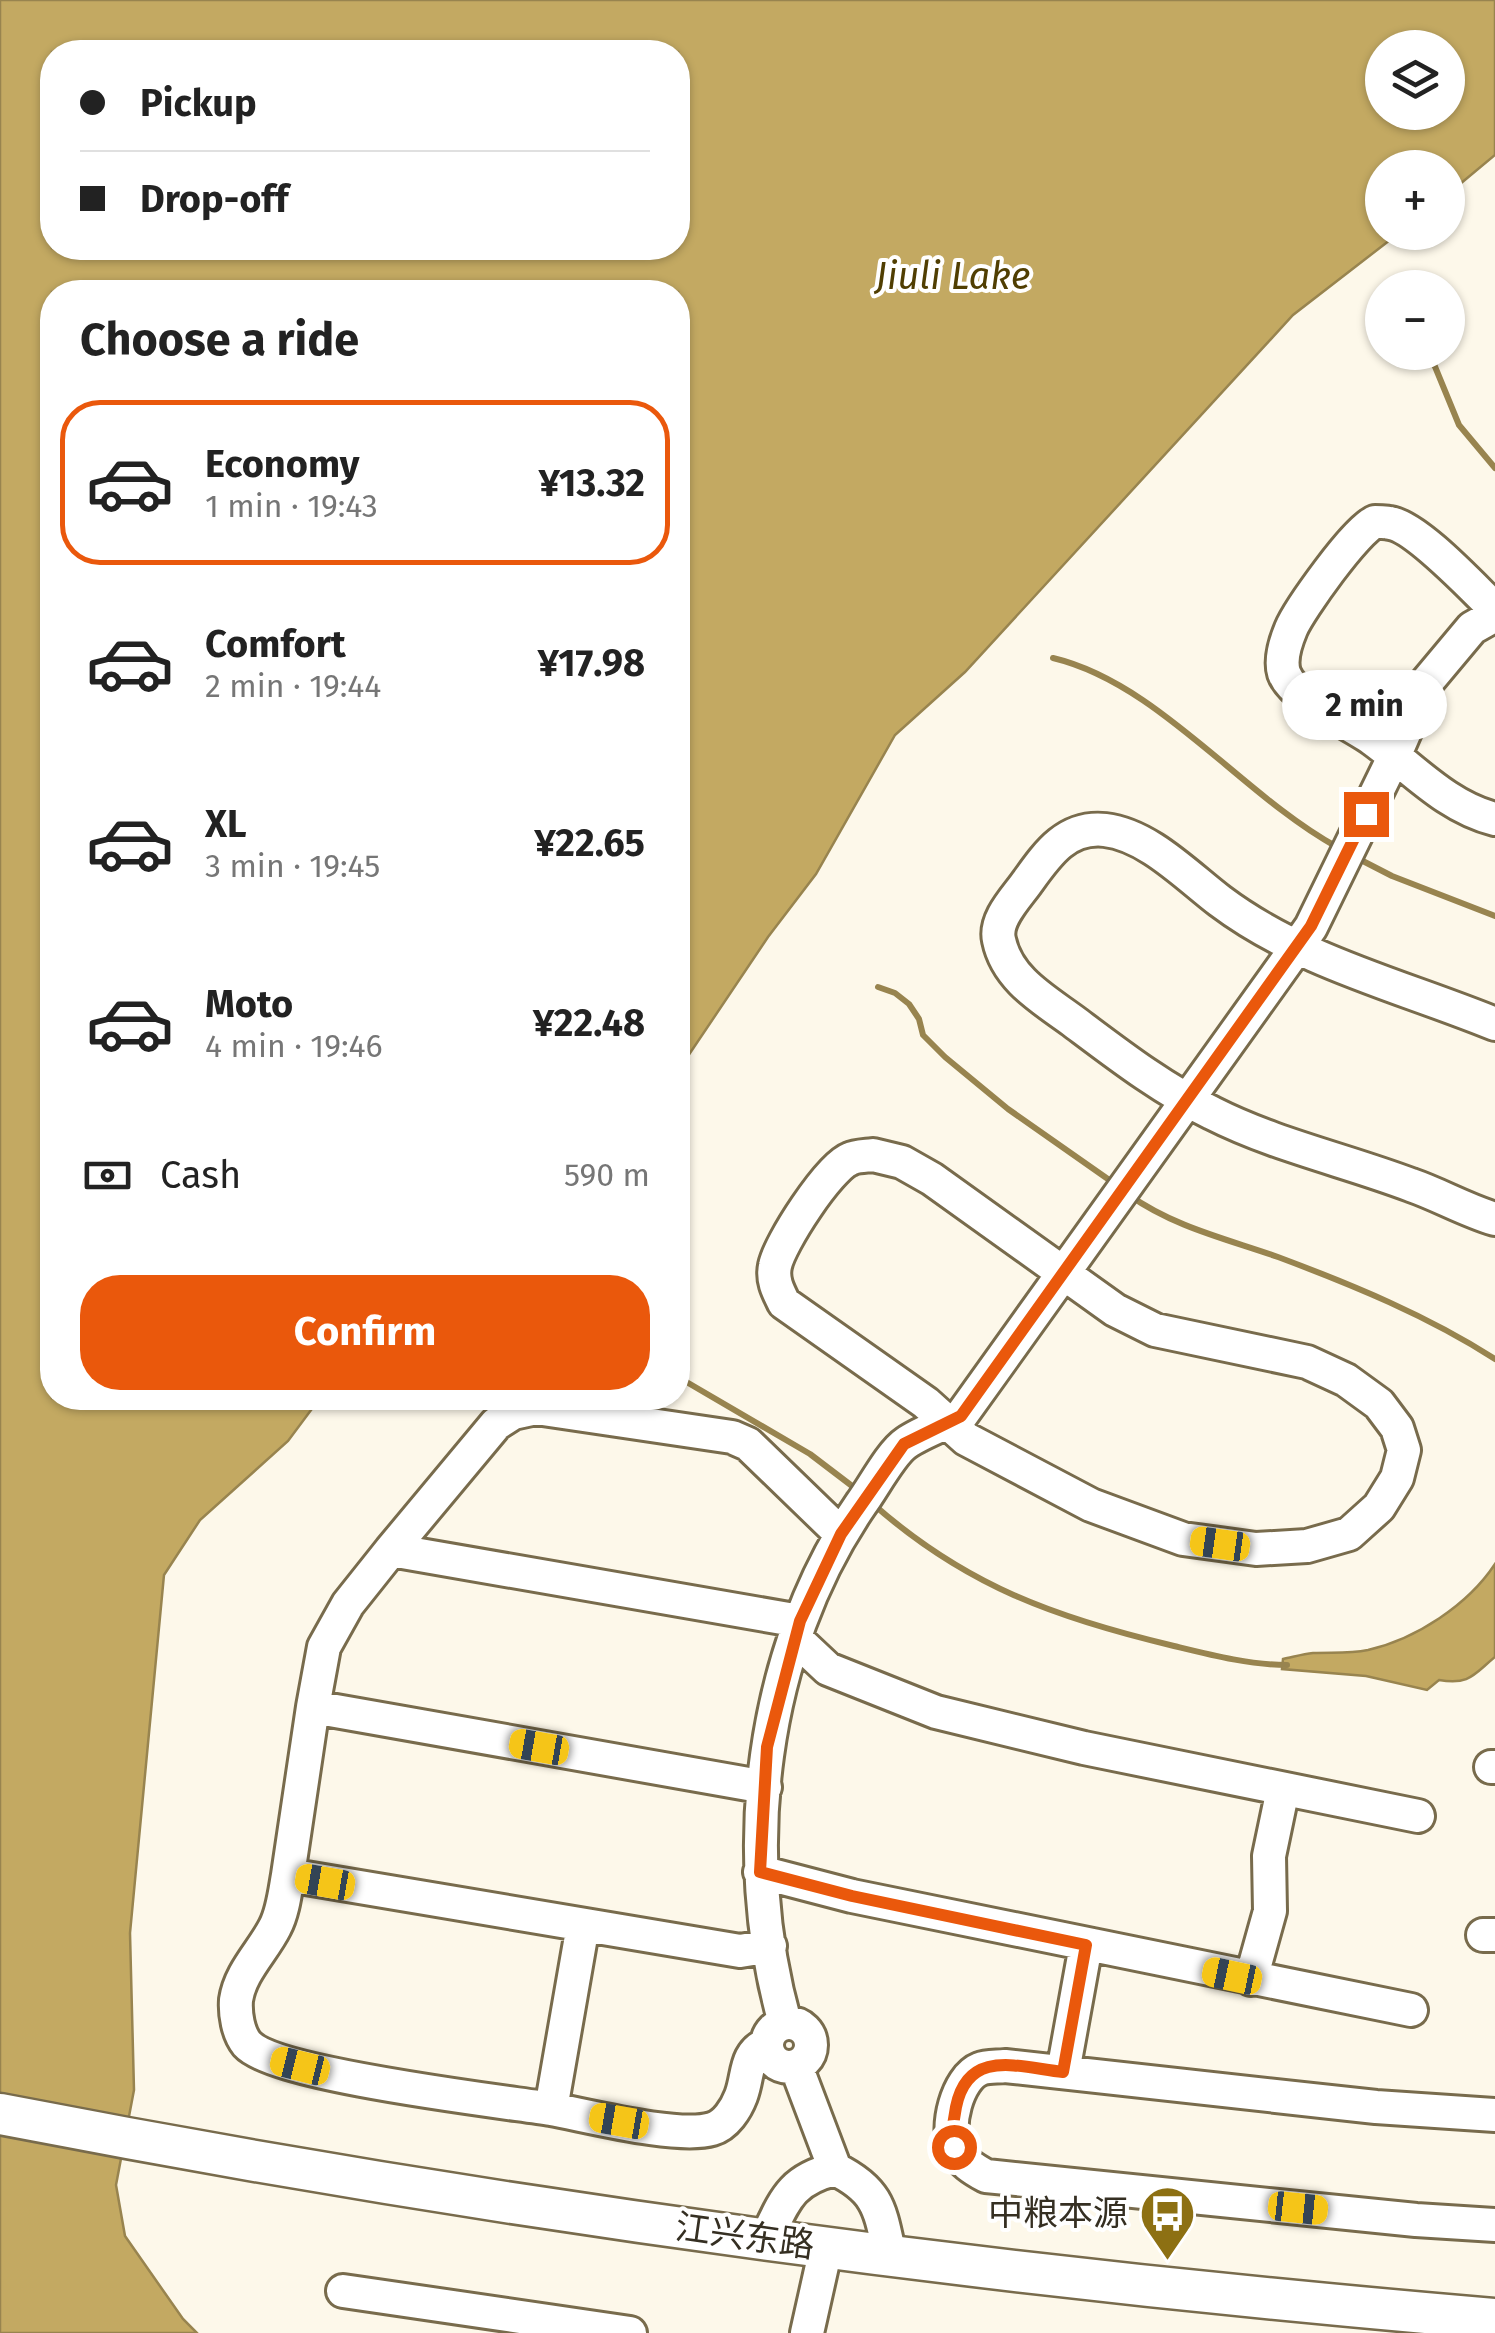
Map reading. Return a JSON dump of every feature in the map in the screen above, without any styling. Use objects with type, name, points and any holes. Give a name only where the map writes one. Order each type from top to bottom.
[{"type":"main road","name":"江兴东路","points":[[0,2114],[161,2146],[826,2248],[1335,2306],[1495,2319]]},
{"type":"street","points":[[835,2169],[796,2066],[776,2062],[770,1946],[760,1872],[767,1747],[798,1630],[841,1534],[904,1444],[961,1416],[1297,947],[1394,757],[1426,683],[1472,628],[1495,612],[1413,532],[1394,523],[1376,522],[1357,534],[1293,624],[1284,647],[1284,673],[1297,690],[1376,741],[1394,757],[1413,774],[1476,814],[1495,819]]},
{"type":"street","points":[[1495,1024],[1424,995],[1360,976],[1297,947],[1224,905],[1164,857],[1129,836],[1106,830],[1081,830],[1064,838],[1002,917],[997,936],[1004,956],[1022,984],[1126,1060],[1212,1114],[1495,1219]]},
{"type":"street","points":[[873,1155],[902,1162],[1062,1274],[1115,1310],[1155,1330],[1307,1362],[1357,1388],[1378,1404],[1398,1428],[1404,1450],[1397,1478],[1379,1507],[1350,1534],[1307,1546],[1256,1549],[1183,1539],[1091,1505],[966,1439],[926,1403],[784,1303],[775,1284],[774,1269],[779,1254],[830,1174],[848,1159],[873,1155]]},
{"type":"street","points":[[527,1410],[496,1424],[348,1604],[324,1646],[278,1922],[244,1974],[236,2000],[237,2022],[247,2044],[272,2059],[328,2073],[686,2132],[714,2129],[737,2106],[746,2066],[756,2049],[776,2033]]},
{"type":"street","points":[[550,1410],[732,1436],[748,1444],[841,1534]]},
{"type":"street","points":[[391,1550],[798,1630],[828,1669],[936,1712],[1084,1748],[1418,1816]]},
{"type":"street","points":[[313,1707],[765,1786]]},
{"type":"street","points":[[1251,1979],[1270,1911],[1270,1856],[1283,1788]]},
{"type":"street","points":[[760,1872],[852,1896],[1411,2010]]},
{"type":"street","points":[[288,1875],[740,1951],[770,1946]]},
{"type":"street","points":[[552,2109],[583,1925]]},
{"type":"street","points":[[1063,2072],[1086,1945]]},
{"type":"street","points":[[1495,2115],[1004,2066],[982,2068],[968,2076],[959,2094],[952,2129],[954,2147],[967,2165],[986,2176],[1495,2225]]},
{"type":"street","points":[[766,2239],[790,2190],[814,2174],[835,2169],[861,2182],[878,2204],[890,2256]]},
{"type":"street","points":[[807,2333],[826,2248]]},
{"type":"street","points":[[343,2290],[630,2333]]},
{"type":"water","name":"Jiuli Lake","points":[[0,0],[1495,0],[1495,155],[1465,180],[1465,150],[1365,150],[1365,250],[1377,250],[1293,315],[965,672],[895,735],[816,874],[768,937],[690,1053],[690,280],[40,280],[40,1410],[311,1410],[288,1441],[200,1520],[164,1575],[130,1933],[134,2090],[116,2185],[125,2236],[197,2333],[0,2333]]},
{"type":"water","points":[[1495,1564],[1495,1657],[1470,1677],[1439,1680],[1427,1690],[1366,1676],[1282,1669],[1283,1659],[1368,1650],[1404,1638],[1456,1606]]},
{"type":"waterway","points":[[1436,370],[1459,425],[1495,468]]},
{"type":"waterway","points":[[1053,658],[1091,671],[1128,691],[1199,742],[1267,799],[1337,847]]},
{"type":"waterway","points":[[1357,858],[1392,876],[1495,916]]},
{"type":"waterway","points":[[878,987],[909,1004],[923,1035],[945,1057],[1008,1109],[1115,1184]]},
{"type":"waterway","points":[[1129,1195],[1182,1224],[1390,1302],[1495,1359]]},
{"type":"waterway","points":[[690,1384],[810,1454],[856,1489]]},
{"type":"waterway","points":[[873,1504],[978,1578],[1051,1610],[1202,1653],[1287,1665]]},
{"type":"place","name":"中粮本源","points":[[1167,2262]]},
{"type":"route","points":[[954,2147],[952,2129],[959,2094],[968,2076],[982,2068],[1004,2066],[1063,2072],[1086,1945],[852,1896],[760,1872],[767,1747],[800,1621],[841,1534],[904,1444],[961,1416],[1311,926],[1366,814]]}]
